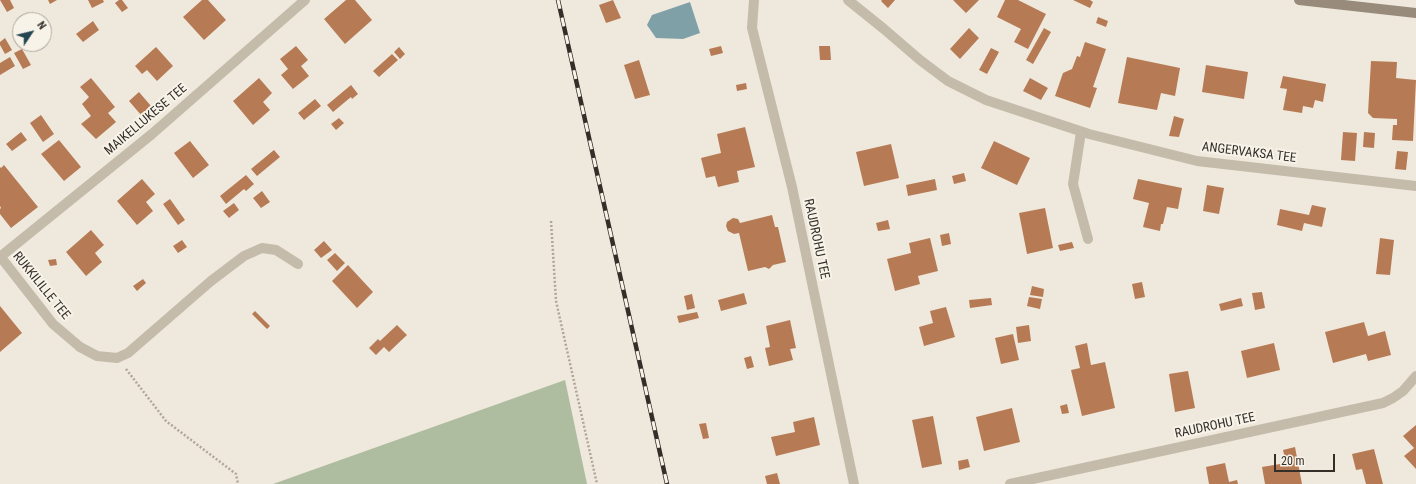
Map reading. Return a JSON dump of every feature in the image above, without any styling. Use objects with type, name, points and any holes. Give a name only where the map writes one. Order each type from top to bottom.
[{"type":"street","name":"MAIKELLUKESE TEE","points":[[0,256],[152,134],[305,0]]},
{"type":"street","name":"RAUDROHU TEE","points":[[754,0],[752,28],[792,187],[854,484]]},
{"type":"street","name":"ANGERVAKSA TEE","points":[[848,0],[884,28],[920,60],[948,81],[986,100],[1081,132],[1197,160],[1416,186]]},
{"type":"street","points":[[1299,0],[1416,13]]},
{"type":"street","points":[[1081,132],[1073,184],[1088,239]]},
{"type":"street","points":[[117,358],[128,353],[211,281],[244,256],[262,248],[276,250],[298,264]]},
{"type":"street","name":"RUKKILILLE TEE","points":[[0,256],[53,324],[80,347],[97,356],[117,358]]},
{"type":"street","name":"RAUDROHU TEE","points":[[1010,484],[1383,403],[1403,391],[1416,376]]},
{"type":"path","points":[[551,221],[556,301],[597,484]]},
{"type":"path","points":[[117,358],[166,421],[236,474],[238,484]]},
{"type":"green space","points":[[565,380],[587,484],[273,484]]},
{"type":"water","points":[[690,2],[700,33],[683,39],[656,38],[647,25],[652,15]]},
{"type":"building","points":[[0,0],[10,0],[14,8],[7,12]]},
{"type":"building","points":[[48,0],[57,0],[50,4]]},
{"type":"building","points":[[88,0],[103,0],[104,2],[92,8]]},
{"type":"building","points":[[122,0],[128,8],[122,12],[115,3]]},
{"type":"building","points":[[202,0],[208,0],[226,20],[204,40],[183,17]]},
{"type":"building","points":[[346,0],[355,0],[372,20],[345,44],[324,19]]},
{"type":"building","points":[[613,0],[621,18],[606,23],[599,5]]},
{"type":"building","points":[[895,0],[888,8],[881,1]]},
{"type":"building","points":[[953,0],[979,0],[966,13]]},
{"type":"building","points":[[1005,0],[1018,0],[1046,14],[1028,49],[1014,42],[1021,29],[997,17]]},
{"type":"building","points":[[1073,0],[1090,0],[1093,2],[1090,8]]},
{"type":"building","points":[[1098,17],[1108,21],[1106,27],[1096,23]]},
{"type":"building","points":[[93,21],[99,30],[83,42],[76,34]]},
{"type":"building","points":[[969,28],[979,38],[960,59],[950,49]]},
{"type":"building","points":[[1044,28],[1051,32],[1033,64],[1026,60]]},
{"type":"building","points":[[5,38],[12,50],[5,54],[0,42]]},
{"type":"building","points":[[1085,42],[1106,49],[1093,87],[1097,88],[1090,108],[1055,96],[1063,73],[1072,69],[1077,56],[1080,57]]},
{"type":"building","points":[[296,46],[308,60],[301,66],[309,76],[293,89],[281,75],[288,69],[280,59]]},
{"type":"building","points":[[721,46],[723,53],[711,56],[709,49]]},
{"type":"building","points":[[819,46],[830,46],[831,60],[820,60]]},
{"type":"building","points":[[156,47],[173,66],[157,81],[147,70],[142,74],[135,66]]},
{"type":"building","points":[[399,47],[405,54],[400,59],[394,52]]},
{"type":"building","points":[[991,48],[999,52],[987,74],[979,70]]},
{"type":"building","points":[[24,52],[31,65],[23,69],[14,53]]},
{"type":"building","points":[[392,54],[398,60],[379,77],[373,71]]},
{"type":"building","points":[[10,57],[15,66],[0,75],[0,63]]},
{"type":"building","points":[[1127,57],[1180,68],[1175,96],[1161,93],[1157,110],[1118,103]]},
{"type":"building","points":[[639,60],[650,95],[635,99],[624,65]]},
{"type":"building","points":[[1371,61],[1397,62],[1396,78],[1416,80],[1413,141],[1392,140],[1393,125],[1397,125],[1397,119],[1373,118],[1368,113]]},
{"type":"building","points":[[1206,65],[1248,72],[1244,99],[1202,92]]},
{"type":"building","points":[[1283,76],[1326,84],[1323,102],[1315,100],[1313,108],[1303,106],[1302,113],[1283,110],[1287,89],[1280,88]]},
{"type":"building","points":[[91,78],[115,107],[108,113],[116,122],[96,139],[81,124],[91,116],[82,104],[89,97],[80,87]]},
{"type":"building","points":[[259,78],[272,93],[263,102],[270,110],[253,125],[233,101]]},
{"type":"building","points":[[1030,78],[1048,88],[1041,100],[1023,91]]},
{"type":"building","points":[[746,83],[747,89],[737,91],[736,85]]},
{"type":"building","points":[[351,85],[358,94],[352,99],[351,97],[333,112],[327,105]]},
{"type":"building","points":[[139,92],[151,106],[141,115],[129,101]]},
{"type":"building","points":[[315,99],[321,106],[304,120],[298,113]]},
{"type":"building","points":[[41,115],[54,134],[43,142],[30,123]]},
{"type":"building","points":[[1174,116],[1184,119],[1179,137],[1169,136]]},
{"type":"building","points":[[339,118],[344,123],[336,130],[331,124]]},
{"type":"building","points":[[745,127],[755,167],[737,171],[739,182],[718,187],[715,176],[706,178],[701,158],[721,153],[717,134]]},
{"type":"building","points":[[21,132],[27,140],[12,151],[6,144]]},
{"type":"building","points":[[1343,132],[1357,133],[1355,161],[1341,160]]},
{"type":"building","points":[[1364,132],[1375,133],[1374,148],[1363,147]]},
{"type":"building","points":[[59,140],[81,167],[64,181],[41,154]]},
{"type":"building","points":[[190,141],[209,165],[193,178],[174,153]]},
{"type":"building","points":[[994,141],[1030,158],[1017,185],[981,168]]},
{"type":"building","points":[[891,144],[899,178],[864,186],[856,152]]},
{"type":"building","points":[[274,150],[280,157],[257,176],[251,169]]},
{"type":"building","points":[[1397,151],[1408,152],[1406,170],[1395,169]]},
{"type":"building","points":[[4,165],[38,207],[11,228],[0,214],[0,167],[1,168]]},
{"type":"building","points":[[964,173],[966,181],[954,184],[952,176]]},
{"type":"building","points":[[246,175],[254,184],[246,191],[244,189],[226,204],[220,196]]},
{"type":"building","points":[[142,179],[155,194],[146,202],[153,211],[137,225],[117,201]]},
{"type":"building","points":[[935,179],[937,190],[908,196],[906,185]]},
{"type":"building","points":[[1138,179],[1182,188],[1178,209],[1167,207],[1160,231],[1143,227],[1149,203],[1133,199]]},
{"type":"building","points":[[1207,185],[1224,188],[1219,214],[1203,211]]},
{"type":"building","points":[[262,191],[270,202],[261,208],[253,198]]},
{"type":"building","points":[[170,199],[185,220],[178,225],[163,204]]},
{"type":"building","points":[[234,203],[239,210],[229,218],[223,211]]},
{"type":"building","points":[[1312,205],[1326,208],[1322,227],[1304,223],[1302,231],[1277,225],[1280,209],[1309,215]]},
{"type":"building","points":[[1045,208],[1053,248],[1027,254],[1019,213]]},
{"type":"building","points":[[772,215],[775,227],[778,227],[786,262],[773,265],[769,269],[765,267],[748,271],[739,233],[734,234],[728,231],[726,226],[727,222],[733,218],[738,219],[740,223]]},
{"type":"building","points":[[888,220],[890,229],[878,231],[876,223]]},
{"type":"building","points":[[91,230],[104,245],[95,253],[102,262],[86,276],[66,252]]},
{"type":"building","points":[[949,233],[951,244],[942,246],[940,235]]},
{"type":"building","points":[[930,238],[938,271],[918,276],[920,284],[895,291],[887,259],[911,253],[909,243]]},
{"type":"building","points":[[1380,238],[1394,240],[1390,275],[1376,274]]},
{"type":"building","points":[[182,240],[187,247],[178,253],[173,246]]},
{"type":"building","points":[[324,241],[332,250],[321,258],[314,250]]},
{"type":"building","points":[[1072,242],[1074,248],[1060,251],[1058,245]]},
{"type":"building","points":[[335,253],[345,263],[337,271],[327,260]]},
{"type":"building","points":[[56,259],[57,265],[50,266],[48,260]]},
{"type":"building","points":[[348,265],[373,292],[357,308],[332,281]]},
{"type":"building","points":[[143,279],[146,283],[137,291],[133,286]]},
{"type":"building","points":[[1142,282],[1145,297],[1135,299],[1132,284]]},
{"type":"building","points":[[1032,286],[1044,289],[1043,297],[1030,295]]},
{"type":"building","points":[[1262,292],[1265,308],[1255,310],[1252,293]]},
{"type":"building","points":[[744,293],[747,304],[721,311],[718,300]]},
{"type":"building","points":[[692,294],[695,308],[687,310],[684,296]]},
{"type":"building","points":[[1029,297],[1042,299],[1040,309],[1027,306]]},
{"type":"building","points":[[991,298],[992,305],[970,308],[969,300]]},
{"type":"building","points":[[1241,298],[1243,306],[1221,311],[1219,304]]},
{"type":"building","points":[[0,306],[22,333],[0,352]]},
{"type":"building","points":[[946,307],[955,337],[924,346],[919,327],[933,323],[930,311]]},
{"type":"building","points":[[255,311],[270,326],[267,329],[252,314]]},
{"type":"building","points":[[697,312],[699,318],[679,323],[677,316]]},
{"type":"building","points":[[790,320],[796,348],[790,349],[793,360],[769,366],[765,348],[770,347],[766,326]]},
{"type":"building","points":[[1364,322],[1368,336],[1385,331],[1391,355],[1368,361],[1366,354],[1333,363],[1325,332]]},
{"type":"building","points":[[397,325],[407,335],[389,352],[384,347],[376,355],[369,348],[378,339],[380,341]]},
{"type":"building","points":[[1029,325],[1031,341],[1018,343],[1016,327]]},
{"type":"building","points":[[1013,334],[1019,360],[1001,364],[995,338]]},
{"type":"building","points":[[1087,343],[1091,365],[1105,362],[1115,408],[1082,416],[1071,370],[1080,368],[1075,346]]},
{"type":"building","points":[[1274,343],[1280,370],[1247,378],[1241,351]]},
{"type":"building","points":[[751,356],[754,367],[747,369],[744,358]]},
{"type":"building","points":[[1188,371],[1195,408],[1175,412],[1169,374]]},
{"type":"building","points":[[1067,404],[1069,413],[1062,414],[1060,406]]},
{"type":"building","points":[[1012,408],[1020,442],[984,451],[976,417]]},
{"type":"building","points":[[933,416],[942,464],[922,468],[912,420]]},
{"type":"building","points":[[814,417],[820,445],[776,456],[771,437],[795,432],[793,422]]},
{"type":"building","points":[[706,423],[709,438],[703,439],[699,424]]},
{"type":"building","points":[[1416,425],[1416,469],[1404,456],[1414,448],[1403,436]]},
{"type":"building","points":[[1295,447],[1302,484],[1265,484],[1262,467],[1286,463],[1283,450]]},
{"type":"building","points":[[1374,449],[1383,484],[1366,484],[1362,469],[1356,470],[1352,454]]},
{"type":"building","points":[[968,459],[970,467],[959,470],[958,461]]},
{"type":"building","points":[[1225,463],[1229,482],[1237,480],[1238,484],[1209,484],[1206,467]]},
{"type":"building","points":[[777,473],[780,484],[767,484],[765,476]]},
{"type":"railway","points":[[558,0],[667,484]]}]
